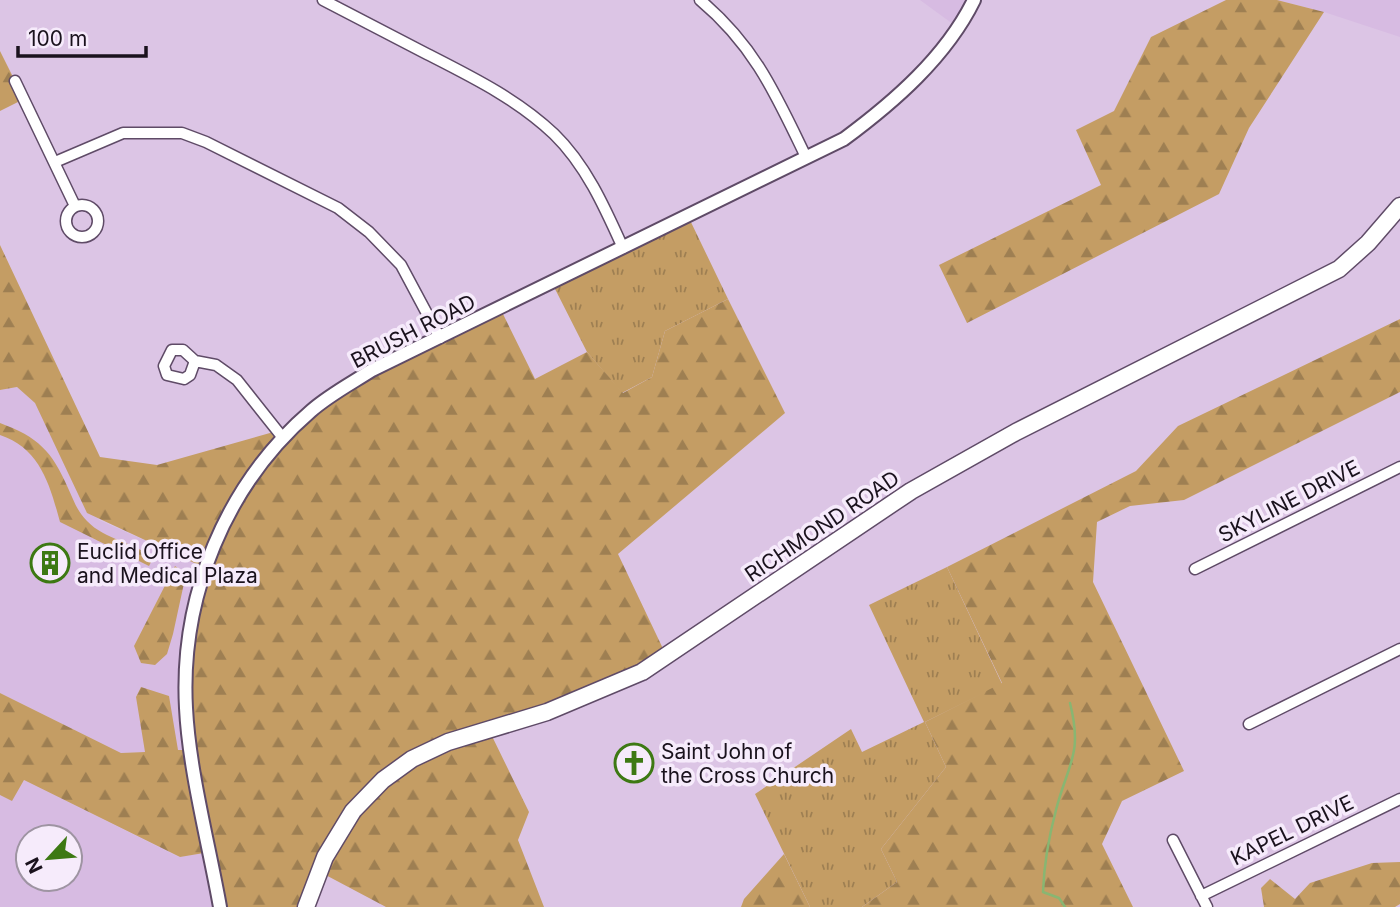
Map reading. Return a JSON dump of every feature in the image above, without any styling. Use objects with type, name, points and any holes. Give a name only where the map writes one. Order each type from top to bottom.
[{"type":"main road","name":"RICHMOND ROAD","points":[[306,907],[325,857],[354,811],[383,780],[412,759],[448,742],[547,712],[642,672],[911,491],[1016,432],[1339,269],[1368,243],[1400,206]]},
{"type":"street","points":[[323,0],[341,4],[488,86],[547,128],[578,163],[601,199],[623,248]]},
{"type":"street","points":[[700,0],[721,17],[753,55],[767,76],[806,158]]},
{"type":"street","name":"BRUSH ROAD","points":[[220,907],[186,710],[186,645],[205,567],[219,533],[251,477],[283,438],[312,410],[342,388],[844,139],[882,112],[922,72],[954,33],[974,0]]},
{"type":"street","points":[[15,81],[75,206]]},
{"type":"street","points":[[55,162],[124,133],[182,133],[206,142],[338,208],[369,232],[401,265],[440,338]]},
{"type":"street","points":[[195,361],[216,365],[232,375],[283,438]]},
{"type":"street","name":"SKYLINE DRIVE","points":[[1195,569],[1400,467]]},
{"type":"street","points":[[1249,724],[1400,649]]},
{"type":"street","name":"KAPEL DRIVE","points":[[1201,896],[1400,799]]},
{"type":"street","points":[[1173,840],[1207,907]]},
{"type":"shaded area","points":[[920,0],[974,0],[957,27]]},
{"type":"shaded area","points":[[1277,0],[1400,0],[1400,37],[1324,12]]},
{"type":"shaded area","points":[[17,387],[35,403],[99,520],[205,567],[192,750],[121,753],[0,693],[0,390]]},
{"type":"shaded area","points":[[24,780],[179,857],[210,852],[220,907],[0,907],[0,795],[12,800]]},
{"type":"green space","points":[[1226,0],[1277,0],[1324,12],[1249,128],[1219,194],[967,323],[939,265],[1101,185],[1076,130],[1114,111],[1151,37]]},
{"type":"green space","points":[[0,51],[24,99],[0,111]]},
{"type":"green space","points":[[688,216],[728,299],[665,331],[652,377],[622,393],[587,352],[552,283]]},
{"type":"green space","points":[[0,245],[100,457],[157,465],[277,431],[282,437],[337,391],[500,308],[535,379],[587,352],[623,393],[652,377],[665,331],[728,299],[785,413],[618,554],[666,655],[489,730],[529,812],[518,840],[544,907],[386,907],[320,872],[306,907],[220,907],[210,852],[180,857],[24,780],[12,801],[0,795],[0,693],[121,753],[145,752],[136,697],[141,687],[169,696],[178,750],[191,750],[186,645],[205,568],[87,513],[35,403],[17,387],[0,390]]},
{"type":"green space","points":[[1400,319],[1400,392],[1184,500],[1130,506],[1097,522],[1093,582],[1184,771],[1122,801],[1102,844],[1133,907],[862,907],[897,882],[881,849],[946,767],[925,722],[1002,683],[947,567],[1136,471],[1178,426]]},
{"type":"green space","points":[[0,423],[24,434],[42,447],[56,464],[84,517],[102,533],[153,558],[149,566],[60,522],[47,482],[34,458],[14,441],[0,435]]},
{"type":"green space","points":[[175,566],[186,574],[167,654],[155,665],[141,663],[134,646]]},
{"type":"green space","points":[[947,567],[1002,684],[925,722],[946,767],[881,849],[897,882],[862,907],[810,907],[755,794],[851,729],[862,752],[924,722],[869,605]]},
{"type":"green space","points":[[784,854],[810,907],[741,907],[744,899]]},
{"type":"green space","points":[[1400,862],[1400,904],[1395,907],[1264,907],[1261,888],[1270,879],[1295,899],[1310,883],[1372,863]]},
{"type":"waterway","points":[[1065,907],[1059,898],[1043,892],[1051,830],[1074,747],[1074,721],[1070,703]]},
{"type":"place","name":"Euclid Office and Medical Plaza","points":[[50,563]]},
{"type":"place","name":"Saint John of the Cross Church","points":[[634,763]]}]
